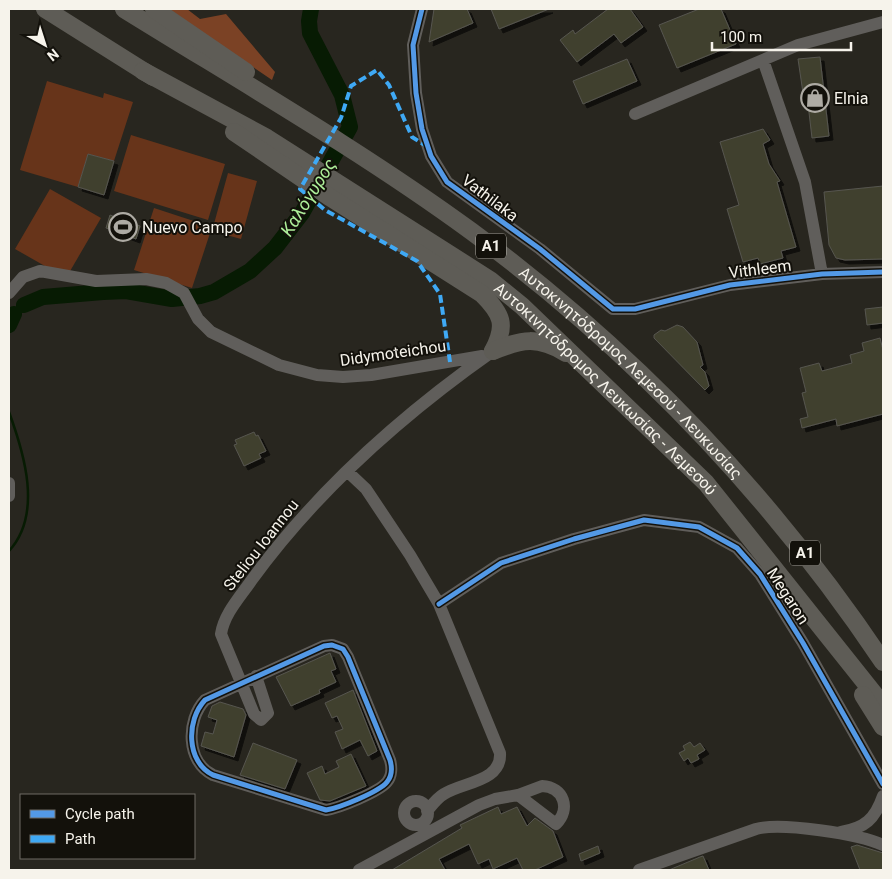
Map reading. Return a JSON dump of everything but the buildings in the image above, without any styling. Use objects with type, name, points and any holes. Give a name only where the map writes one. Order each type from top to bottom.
[{"type":"highway","points":[[45,9],[143,71],[331,198],[482,294],[498,310],[502,323],[499,340],[493,351]]},
{"type":"highway","name":"Αυτοκινητόδρομος Λευκωσίας - Λεμεσού","points":[[64,9],[490,280],[540,322],[706,483],[800,598],[883,705]]},
{"type":"highway","name":"Αυτοκινητόδρομος Λεμεσού - Λευκωσίας","points":[[124,9],[350,143],[469,230],[563,303],[625,358],[719,452],[770,510],[826,579],[883,662]]},
{"type":"highway","points":[[154,9],[288,106]]},
{"type":"highway","points":[[143,71],[265,138]]},
{"type":"highway","points":[[493,351],[521,341],[532,340],[556,347],[583,363]]},
{"type":"highway","points":[[800,598],[817,630],[883,727]]},
{"type":"street","name":"Vathilaka","points":[[422,9],[413,46],[416,93],[422,129],[431,156],[447,182],[540,249],[613,309]]},
{"type":"street","points":[[635,114],[798,45],[883,22]]},
{"type":"street","points":[[763,60],[805,182],[822,274]]},
{"type":"street","name":"Didymoteichou","points":[[9,293],[23,277],[40,271],[96,281],[156,280],[174,286],[186,296],[198,319],[211,332],[278,365],[317,376],[371,376],[476,358],[493,351]]},
{"type":"street","name":"Vithleem","points":[[613,309],[635,309],[730,285],[822,274],[883,272]]},
{"type":"street","name":"Steliou Ioannou","points":[[256,676],[267,712],[267,716],[263,719],[255,716],[222,639],[222,628],[239,598],[290,530],[372,447],[439,389],[493,351]]},
{"type":"street","points":[[348,472],[366,489],[410,555],[439,604],[499,748],[501,758],[499,766],[492,773],[444,793],[428,795],[406,806],[405,817],[422,829]]},
{"type":"street","points":[[9,484],[9,496]]},
{"type":"street","name":"Megaron","points":[[439,604],[501,564],[574,539],[644,520],[699,527],[737,548],[760,574],[803,643],[883,784]]},
{"type":"street","points":[[332,645],[343,649],[390,760],[392,769],[386,782],[380,788],[326,810],[209,774],[202,766],[192,744],[192,728],[205,700],[256,676],[324,646],[332,645]]},
{"type":"street","points":[[427,811],[444,793]]},
{"type":"street","points":[[359,870],[422,829],[487,802],[518,794]]},
{"type":"street","points":[[834,833],[856,829],[870,822],[883,796]]},
{"type":"street","points":[[415,801],[424,804],[427,811],[422,829]]},
{"type":"street","points":[[639,870],[766,826],[834,833],[869,840],[883,845]]},
{"type":"shaded area","points":[[168,9],[187,9],[200,19],[226,14],[275,72],[272,80]]},
{"type":"shaded area","points":[[47,81],[103,98],[104,93],[133,102],[114,161],[88,154],[78,187],[20,170]]},
{"type":"shaded area","points":[[131,135],[225,164],[208,220],[114,191]]},
{"type":"shaded area","points":[[228,173],[257,181],[241,239],[212,231]]},
{"type":"shaded area","points":[[50,189],[101,218],[66,278],[15,249]]},
{"type":"shaded area","points":[[154,208],[212,227],[192,288],[134,270]]},
{"type":"waterway","name":"Καλόγυρος","points":[[24,305],[43,297],[103,292],[126,291],[172,299],[200,296],[214,292],[250,271],[275,248],[302,213],[350,127],[342,95],[310,33],[311,9]]},
{"type":"waterway","name":"Καλόγυρος","points":[[9,325],[14,314]]},
{"type":"waterway","name":"Καλόγυρος","points":[[9,412],[25,464],[28,502],[19,536],[9,551]]},
{"type":"marked path","points":[[428,147],[412,137],[389,85],[377,70],[351,86],[341,118],[300,189],[325,210],[417,261],[440,294],[450,362]]},
{"type":"cycle path","points":[[422,9],[413,45],[416,93],[422,129],[431,156],[447,182],[540,249],[613,309],[635,309],[730,285],[822,274],[883,272]]},
{"type":"cycle path","points":[[439,604],[501,563],[574,539],[644,520],[699,527],[737,548],[760,574],[803,643],[883,784]]},
{"type":"cycle path","points":[[332,645],[343,649],[348,657],[390,760],[390,777],[383,786],[358,799],[326,810],[213,775],[204,769],[194,751],[192,729],[194,718],[205,700],[324,646],[332,645]]},
{"type":"place","name":"Elnia","points":[[815,98]]},
{"type":"place","name":"Nuevo Campo","points":[[123,227]]}]
